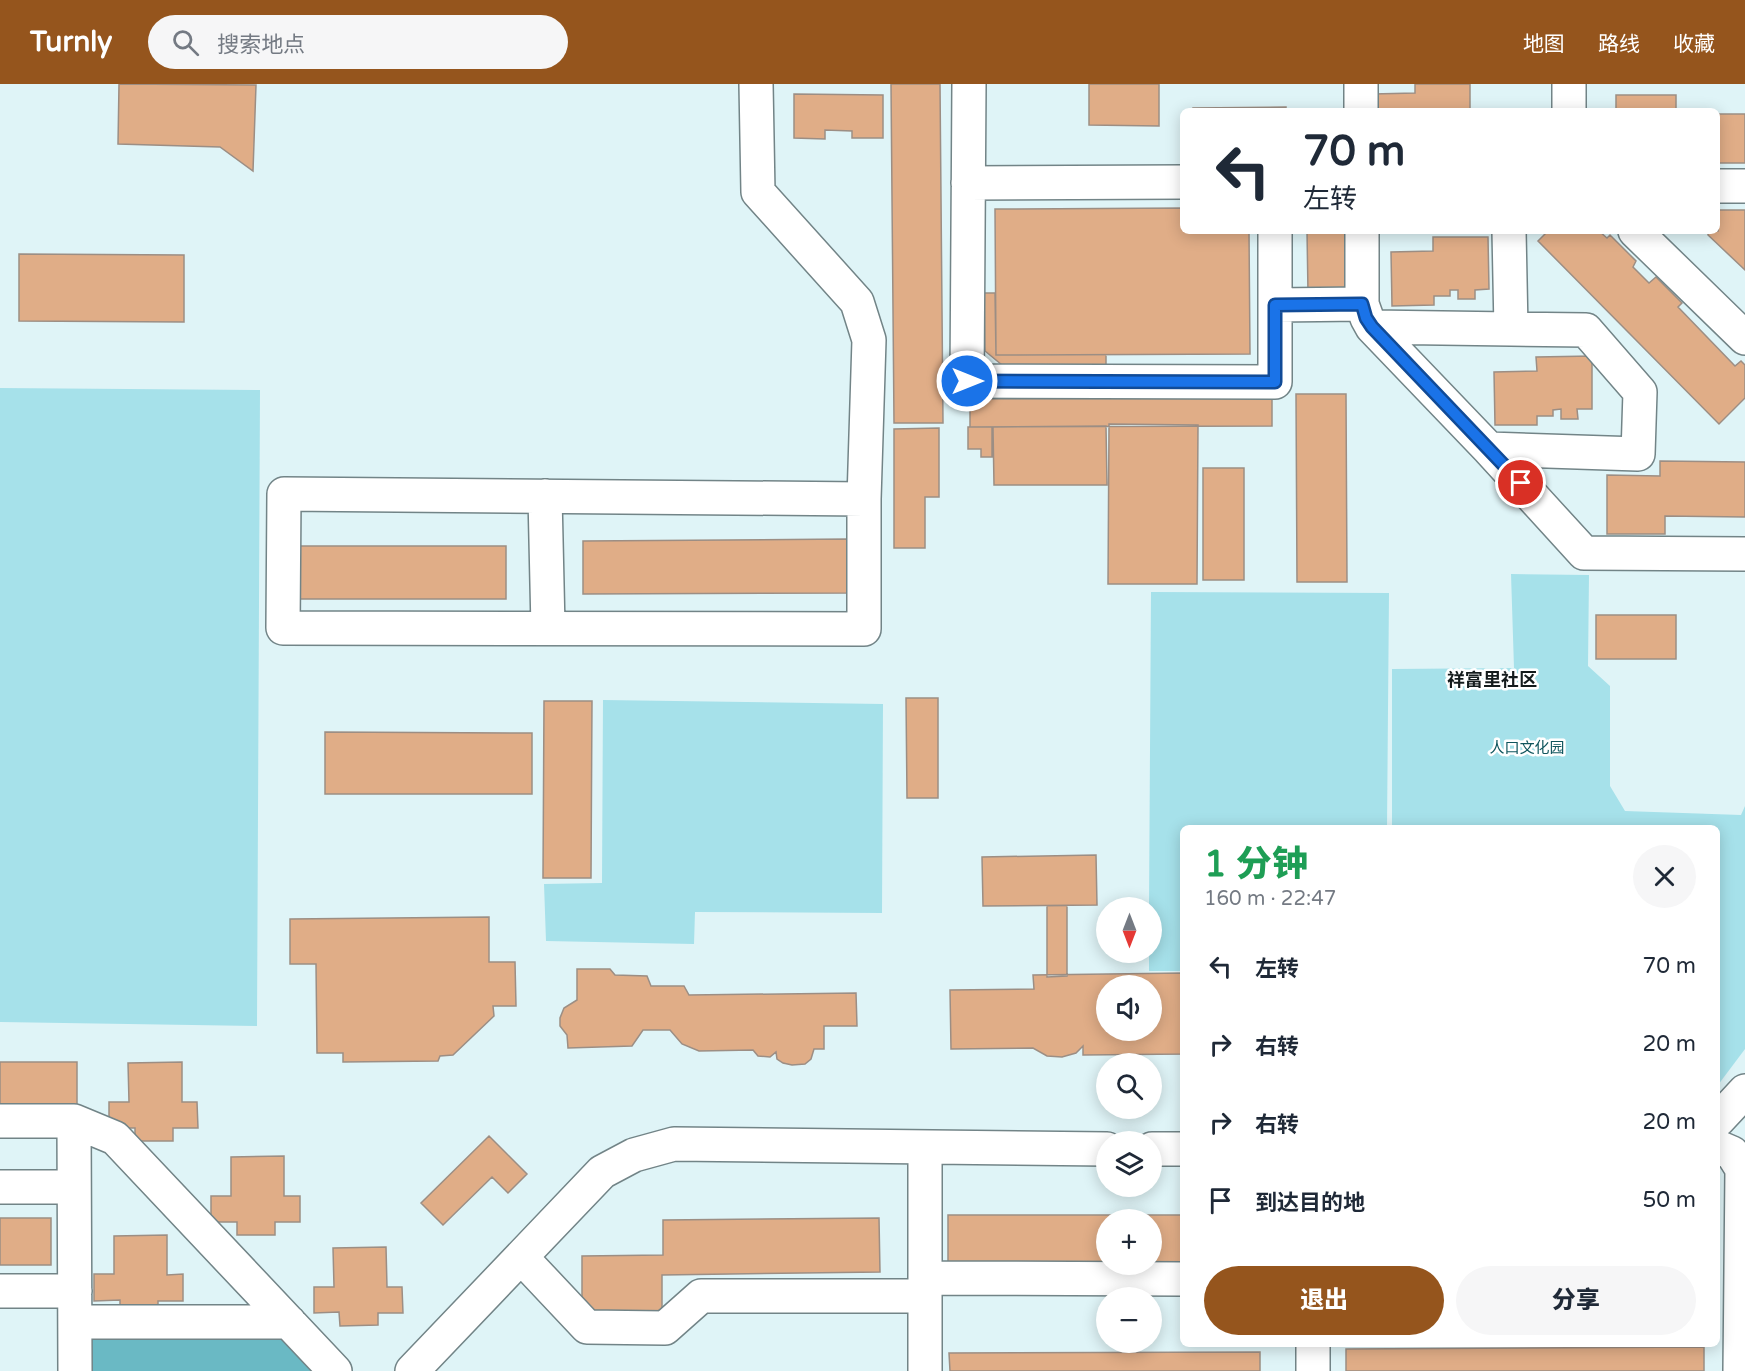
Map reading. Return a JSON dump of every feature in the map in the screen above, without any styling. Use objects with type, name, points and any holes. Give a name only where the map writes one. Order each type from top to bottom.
[{"type":"street","points":[[756,84],[758,192],[857,302],[868,340],[864,629],[283,628],[285,494],[864,499]]},
{"type":"street","points":[[969,84],[967,381],[1275,382],[1275,234]]},
{"type":"street","points":[[1360,84],[1361,108]]},
{"type":"street","points":[[1569,84],[1569,108]]},
{"type":"street","points":[[968,183],[1180,182]]},
{"type":"street","points":[[1720,186],[1745,186]]},
{"type":"street","points":[[1362,234],[1367,315],[1584,553],[1745,554]]},
{"type":"street","points":[[1509,234],[1511,329]]},
{"type":"street","points":[[1638,234],[1745,338]]},
{"type":"street","points":[[1275,305],[1511,329],[1586,330],[1640,392],[1638,454],[1489,448]]},
{"type":"street","points":[[545,496],[548,628]]},
{"type":"street","points":[[1720,1118],[1745,1091]]},
{"type":"street","points":[[0,1121],[74,1121],[115,1138],[335,1371]]},
{"type":"street","points":[[74,1121],[75,1371]]},
{"type":"street","points":[[412,1371],[602,1172],[634,1155],[674,1144],[1096,1149]]},
{"type":"street","points":[[925,1148],[925,1371]]},
{"type":"street","points":[[1720,1148],[1732,1153],[1743,1167],[1734,1277],[1740,1371]]},
{"type":"street","points":[[1162,1149],[1180,1149]]},
{"type":"street","points":[[0,1187],[74,1187]]},
{"type":"street","points":[[522,1258],[587,1327],[665,1328],[701,1296],[1180,1279]]},
{"type":"street","points":[[0,1291],[75,1306],[289,1322]]},
{"type":"street","points":[[1313,1347],[1313,1371]]},
{"type":"green space","points":[[0,388],[260,390],[257,1026],[0,1022]]},
{"type":"green space","name":"人口文化园","points":[[1511,574],[1589,575],[1588,666],[1610,686],[1610,786],[1625,811],[1741,815],[1745,806],[1745,1049],[1720,1082],[1720,825],[1392,825],[1392,669],[1514,668]]},
{"type":"green space","points":[[1151,592],[1389,593],[1387,825],[1180,825],[1180,971],[1149,971],[1149,963],[1162,963],[1162,897],[1149,897]]},
{"type":"green space","points":[[603,700],[883,704],[882,913],[695,912],[694,944],[546,941],[544,884],[602,883]]},
{"type":"shaded area","points":[[91,1334],[283,1334],[321,1371],[91,1371]]},
{"type":"building","points":[[119,84],[256,85],[253,171],[220,147],[118,144]]},
{"type":"building","points":[[891,84],[940,84],[943,423],[894,423]]},
{"type":"building","points":[[1089,84],[1159,84],[1159,126],[1089,125]]},
{"type":"building","points":[[1415,84],[1470,84],[1470,108],[1373,108],[1373,94],[1415,93]]},
{"type":"building","points":[[794,94],[883,95],[883,138],[852,138],[852,131],[825,130],[825,139],[794,138]]},
{"type":"building","points":[[1616,95],[1676,95],[1676,108],[1616,108]]},
{"type":"building","points":[[1286,107],[1286,108],[1193,108]]},
{"type":"building","points":[[1720,114],[1745,114],[1745,163],[1720,163]]},
{"type":"building","points":[[1180,208],[1180,234],[1249,234],[1250,354],[996,355],[995,209]]},
{"type":"building","points":[[1720,210],[1745,210],[1745,270],[1708,235],[1720,234]]},
{"type":"building","points":[[1307,234],[1348,234],[1349,292],[1308,293]]},
{"type":"building","points":[[1545,234],[1602,234],[1607,238],[1610,235],[1636,261],[1633,267],[1649,283],[1656,277],[1682,303],[1678,307],[1735,366],[1741,361],[1745,365],[1745,398],[1719,424],[1538,241]]},
{"type":"building","points":[[1433,237],[1488,237],[1489,289],[1475,290],[1475,299],[1458,299],[1458,290],[1450,290],[1450,296],[1434,296],[1434,305],[1392,306],[1391,252],[1433,251]]},
{"type":"building","points":[[19,254],[184,255],[184,322],[19,321]]},
{"type":"building","points":[[984,293],[995,293],[996,355],[1106,355],[1106,365],[1002,365],[985,351]]},
{"type":"building","points":[[1592,356],[1592,409],[1577,409],[1578,419],[1561,419],[1561,409],[1553,410],[1553,416],[1537,416],[1537,425],[1495,425],[1494,372],[1537,371],[1536,357]]},
{"type":"building","points":[[1296,394],[1346,394],[1347,582],[1297,582]]},
{"type":"building","points":[[1272,398],[1272,426],[970,427],[970,399]]},
{"type":"building","points":[[1109,424],[1198,425],[1197,584],[1108,584]]},
{"type":"building","points":[[1106,426],[1107,485],[994,485],[993,427]]},
{"type":"building","points":[[968,427],[992,427],[992,457],[981,457],[981,449],[968,449]]},
{"type":"building","points":[[939,428],[939,497],[925,497],[925,548],[894,548],[894,429]]},
{"type":"building","points":[[1660,461],[1745,462],[1745,517],[1665,516],[1665,534],[1607,534],[1607,475],[1660,476]]},
{"type":"building","points":[[1203,468],[1244,468],[1244,580],[1203,580]]},
{"type":"building","points":[[847,539],[848,593],[583,594],[583,541]]},
{"type":"building","points":[[294,546],[506,546],[506,599],[294,599]]},
{"type":"building","points":[[1596,615],[1676,615],[1676,659],[1596,659]]},
{"type":"building","points":[[906,698],[938,698],[938,798],[907,798]]},
{"type":"building","points":[[544,701],[592,701],[591,878],[543,878]]},
{"type":"building","points":[[325,732],[532,733],[532,794],[325,794]]},
{"type":"building","points":[[1096,855],[1096,905],[983,906],[982,857]]},
{"type":"building","points":[[1047,906],[1067,906],[1067,976],[1047,977]]},
{"type":"building","points":[[489,917],[489,962],[515,962],[516,1006],[493,1006],[494,1016],[453,1055],[440,1056],[438,1061],[343,1062],[343,1053],[317,1053],[316,964],[290,964],[290,919]]},
{"type":"building","points":[[577,969],[610,969],[615,975],[647,976],[651,986],[684,986],[689,995],[856,993],[857,1026],[824,1026],[824,1049],[814,1049],[811,1059],[805,1064],[792,1065],[777,1059],[776,1052],[770,1057],[758,1056],[753,1050],[699,1051],[682,1044],[670,1030],[643,1030],[632,1046],[568,1048],[567,1035],[560,1026],[560,1018],[564,1008],[577,1000]]},
{"type":"building","points":[[1180,973],[1180,1054],[1096,1053],[1096,1055],[1083,1055],[1083,1046],[1076,1053],[1062,1057],[1047,1056],[1033,1048],[951,1049],[950,990],[1034,989],[1033,975]]},
{"type":"building","points":[[0,1062],[77,1062],[77,1113],[0,1113]]},
{"type":"building","points":[[182,1062],[182,1102],[197,1102],[198,1128],[173,1128],[173,1141],[135,1141],[135,1128],[109,1128],[109,1102],[129,1102],[128,1063]]},
{"type":"building","points":[[489,1136],[527,1174],[508,1193],[492,1177],[443,1225],[421,1203]]},
{"type":"building","points":[[284,1156],[284,1196],[300,1196],[300,1222],[275,1222],[275,1235],[237,1235],[237,1222],[211,1222],[211,1196],[231,1196],[231,1157]]},
{"type":"building","points":[[948,1215],[1096,1215],[1096,1271],[948,1271]]},
{"type":"building","points":[[1162,1215],[1180,1215],[1180,1271],[1162,1271]]},
{"type":"building","points":[[0,1218],[51,1218],[51,1265],[0,1265]]},
{"type":"building","points":[[879,1218],[880,1272],[662,1275],[662,1312],[582,1313],[582,1256],[663,1255],[663,1220]]},
{"type":"building","points":[[167,1235],[167,1275],[183,1274],[183,1301],[158,1301],[158,1313],[120,1313],[120,1300],[94,1301],[94,1274],[114,1274],[114,1236]]},
{"type":"building","points":[[386,1247],[387,1287],[402,1287],[403,1313],[378,1313],[378,1325],[340,1326],[339,1312],[314,1313],[314,1287],[334,1287],[333,1248]]},
{"type":"building","points":[[1704,1347],[1704,1371],[1346,1371],[1346,1349]]},
{"type":"building","points":[[1260,1352],[1260,1371],[950,1371],[949,1353],[1162,1353]]},
{"type":"district","name":"祥富里社区","points":[[1492,680]]},
{"type":"route","points":[[967,381],[1275,382],[1275,305],[1362,304],[1366,318],[1372,327],[1521,483]]}]
